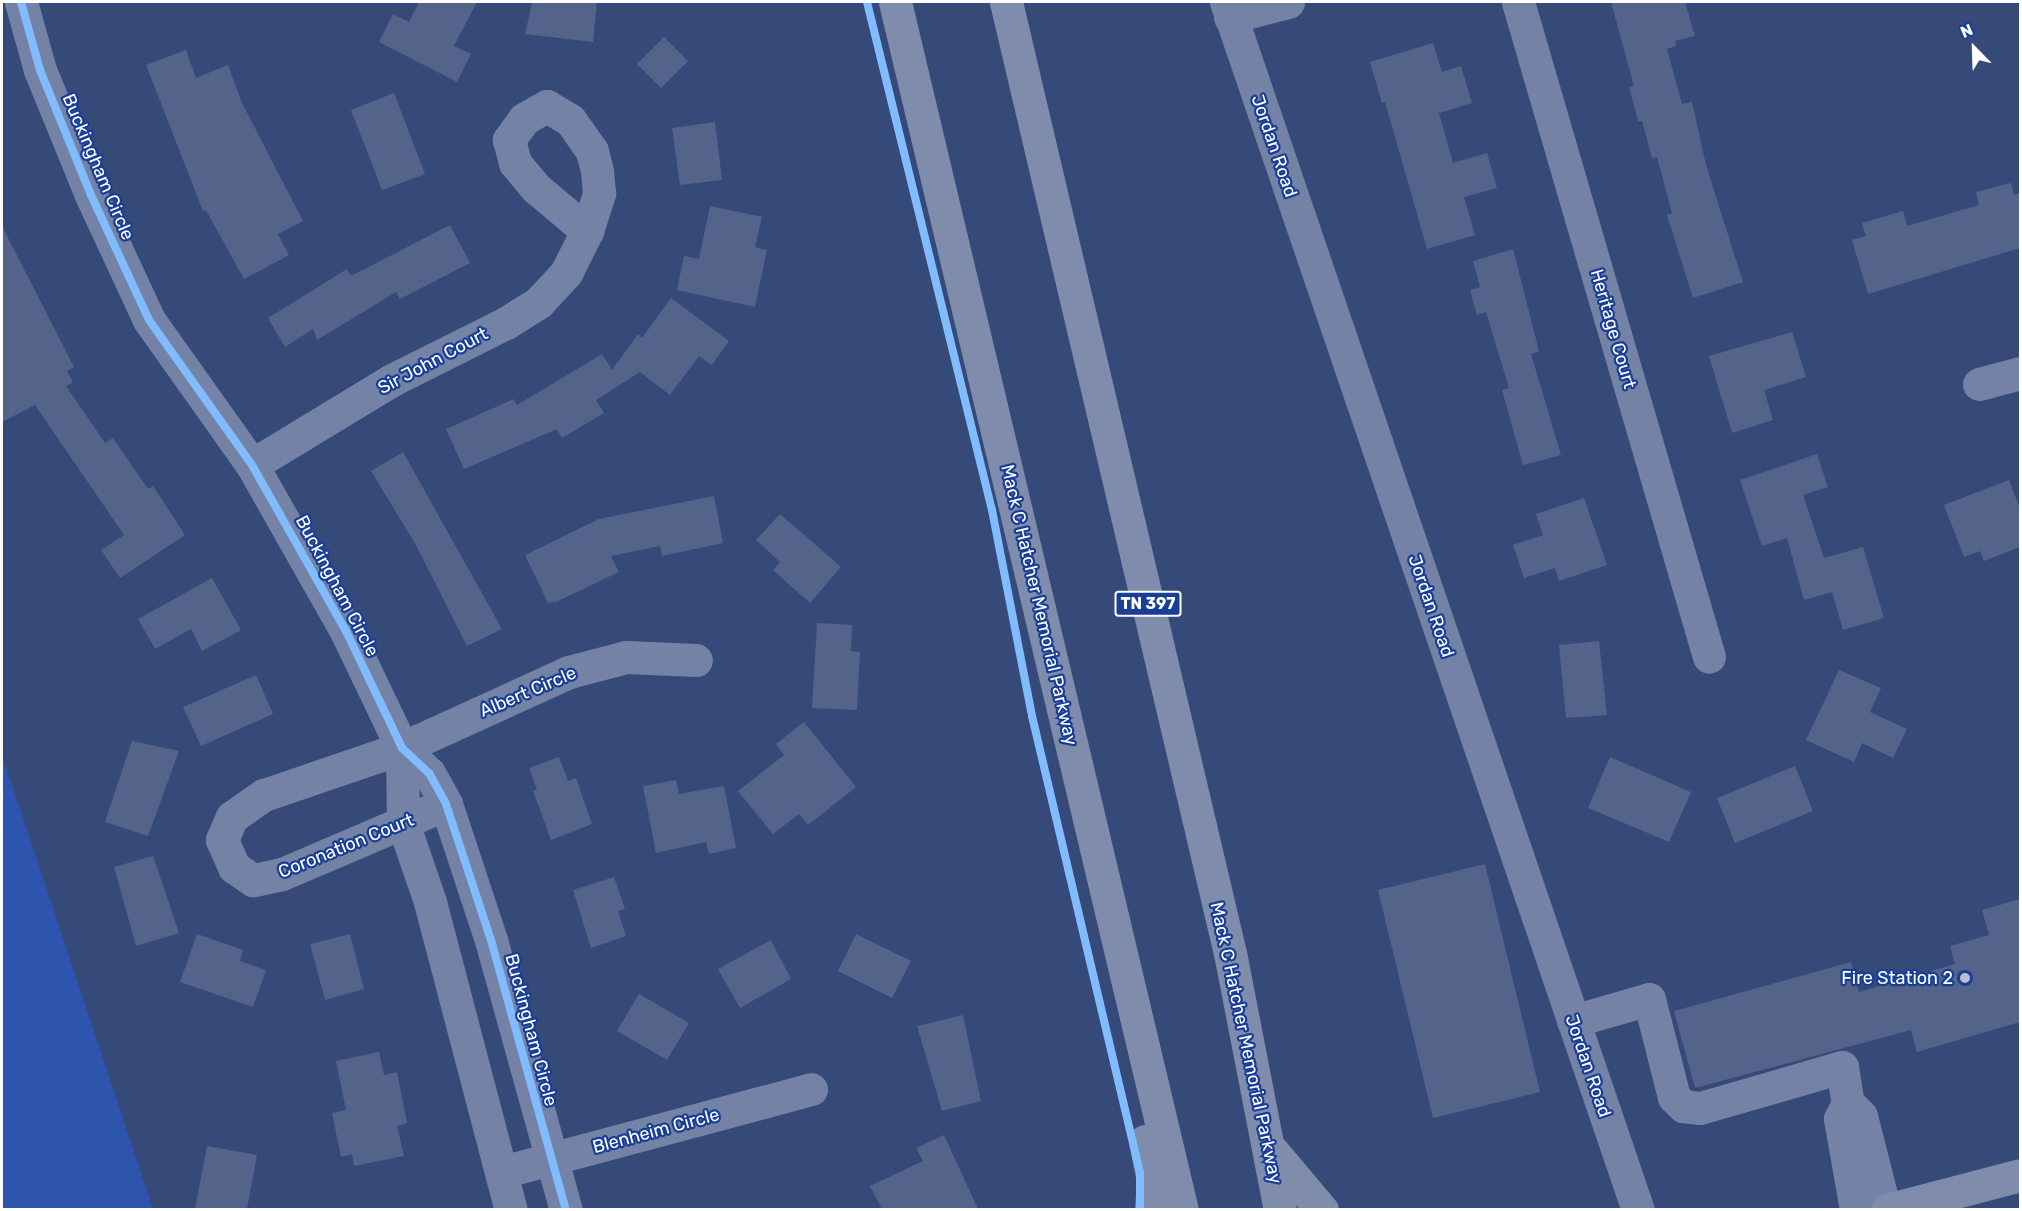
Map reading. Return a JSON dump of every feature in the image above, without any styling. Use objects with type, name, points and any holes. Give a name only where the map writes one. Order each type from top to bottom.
[{"type":"highway","name":"Mack C Hatcher Memorial Parkway","points":[[895,2],[1182,1209]]},
{"type":"highway","name":"Mack C Hatcher Memorial Parkway","points":[[1006,2],[1230,953],[1280,1209]]},
{"type":"highway","points":[[1082,786],[1071,831],[1138,1103],[1153,1181],[1151,1209]]},
{"type":"highway","points":[[1269,1147],[1322,1209]]},
{"type":"highway","points":[[1886,1209],[2020,1175]]},
{"type":"street","name":"Buckingham Circle","points":[[21,2],[40,70],[91,195],[149,320],[252,465],[347,633],[402,748],[429,773],[447,804],[491,940],[566,1209]]},
{"type":"street","points":[[1228,9],[1288,2]]},
{"type":"street","name":"Heritage Court","points":[[1518,2],[1709,657]]},
{"type":"street","name":"Jordan Road","points":[[1228,9],[1638,1209]]},
{"type":"street","name":"Sir John Court","points":[[252,465],[392,380],[539,302],[566,273],[587,231]]},
{"type":"street","points":[[1979,384],[2020,373]]},
{"type":"street","name":"Albert Circle","points":[[402,748],[569,672],[626,657],[696,660]]},
{"type":"street","name":"Buckingham Circle","points":[[402,748],[403,823],[430,902],[512,1209]]},
{"type":"street","name":"Coronation Court","points":[[402,748],[264,795],[232,817],[222,840],[234,867],[253,880],[282,874],[447,804]]},
{"type":"street","points":[[1573,1021],[1649,999],[1674,1097],[1683,1106],[1700,1108],[1842,1067],[1848,1103],[1861,1116],[1886,1209]]},
{"type":"street","name":"Blenheim Circle","points":[[502,1172],[811,1089]]},
{"type":"street","points":[[1848,1103],[1840,1119],[1856,1209]]},
{"type":"shaded area","points":[[2,755],[153,1209],[2,1209]]},
{"type":"building","points":[[419,2],[477,2],[454,46],[471,54],[457,82],[379,42],[393,14],[409,22]]},
{"type":"building","points":[[532,2],[597,2],[593,42],[525,34]]},
{"type":"building","points":[[1611,2],[1685,2],[1695,36],[1675,41],[1676,46],[1667,49],[1682,104],[1692,102],[1706,165],[1743,282],[1693,298],[1667,215],[1672,213],[1657,157],[1652,158],[1642,121],[1638,121],[1629,87],[1634,86]]},
{"type":"building","points":[[664,37],[688,61],[661,88],[637,64]]},
{"type":"building","points":[[1433,43],[1442,72],[1461,66],[1472,103],[1439,113],[1453,163],[1487,153],[1497,188],[1464,197],[1475,235],[1427,249],[1385,102],[1382,103],[1370,62]]},
{"type":"building","points":[[186,50],[196,78],[228,65],[242,103],[303,221],[278,234],[289,255],[244,279],[206,210],[203,211],[146,65]]},
{"type":"building","points":[[394,93],[425,174],[382,190],[351,110]]},
{"type":"building","points":[[715,122],[722,180],[680,185],[672,128]]},
{"type":"building","points":[[2011,183],[2014,195],[2020,193],[2020,248],[1868,294],[1852,240],[1866,236],[1862,223],[1903,211],[1907,226],[1979,205],[1976,192]]},
{"type":"building","points":[[710,206],[762,217],[755,247],[767,250],[755,307],[677,290],[684,256],[699,259]]},
{"type":"building","points":[[450,225],[470,263],[400,299],[396,292],[317,340],[313,329],[285,347],[268,318],[347,269],[351,276]]},
{"type":"building","points":[[2,226],[74,367],[67,371],[73,382],[66,386],[105,443],[113,438],[148,489],[153,486],[185,535],[120,578],[101,550],[124,535],[35,405],[2,422]]},
{"type":"building","points":[[1513,249],[1539,351],[1531,354],[1561,455],[1523,465],[1502,390],[1509,388],[1486,312],[1477,315],[1470,290],[1480,287],[1473,261]]},
{"type":"building","points":[[671,298],[729,341],[712,365],[699,356],[670,395],[640,372],[596,400],[604,413],[562,438],[557,429],[464,469],[446,429],[514,399],[517,405],[602,354],[612,370],[638,334],[642,338]]},
{"type":"building","points":[[1792,332],[1806,377],[1764,390],[1773,420],[1732,433],[1709,356]]},
{"type":"building","points":[[403,452],[502,629],[467,646],[416,545],[371,471]]},
{"type":"building","points":[[1817,454],[1828,487],[1803,495],[1824,558],[1863,547],[1884,618],[1843,630],[1832,592],[1804,600],[1787,538],[1762,546],[1740,480]]},
{"type":"building","points":[[2009,480],[2020,509],[2020,547],[1984,561],[1980,551],[1964,557],[1944,505]]},
{"type":"building","points":[[714,496],[723,543],[662,556],[660,546],[611,556],[619,572],[556,602],[548,603],[525,555],[599,519]]},
{"type":"building","points":[[1584,498],[1607,565],[1559,581],[1555,568],[1524,578],[1513,545],[1543,535],[1536,514]]},
{"type":"building","points":[[780,514],[841,567],[810,603],[773,570],[780,562],[756,540]]},
{"type":"building","points":[[212,578],[241,630],[202,651],[191,629],[155,649],[138,619]]},
{"type":"building","points":[[817,623],[852,625],[851,651],[860,652],[857,710],[812,708]]},
{"type":"building","points":[[1599,641],[1607,715],[1566,718],[1559,645]]},
{"type":"building","points":[[1839,670],[1881,688],[1870,712],[1907,729],[1893,758],[1862,743],[1854,762],[1806,740]]},
{"type":"building","points":[[256,675],[273,714],[201,746],[183,707]]},
{"type":"building","points":[[804,722],[856,787],[808,825],[799,814],[773,834],[738,791],[784,755],[776,744]]},
{"type":"building","points":[[132,741],[179,751],[148,836],[105,822]]},
{"type":"building","points":[[559,757],[568,781],[576,778],[592,824],[551,840],[533,791],[537,790],[529,768]]},
{"type":"building","points":[[1610,757],[1691,792],[1669,842],[1588,808]]},
{"type":"building","points":[[1795,766],[1813,811],[1735,843],[1717,798]]},
{"type":"building","points":[[676,780],[679,794],[724,786],[736,848],[709,854],[706,842],[656,853],[643,786]]},
{"type":"building","points":[[153,856],[179,933],[136,946],[114,867]]},
{"type":"building","points":[[1485,864],[1540,1092],[1433,1118],[1378,890]]},
{"type":"building","points":[[614,877],[625,909],[618,911],[626,936],[591,948],[573,890]]},
{"type":"building","points":[[2020,899],[2020,1022],[1917,1052],[1911,1030],[1695,1088],[1674,1011],[1851,962],[1859,992],[1955,964],[1950,946],[1989,935],[1982,910]]},
{"type":"building","points":[[197,934],[243,950],[240,961],[266,970],[253,1007],[180,982]]},
{"type":"building","points":[[350,934],[364,989],[325,1000],[310,944]]},
{"type":"building","points":[[856,934],[911,961],[892,998],[838,971]]},
{"type":"building","points":[[771,940],[791,979],[740,1008],[718,969]]},
{"type":"building","points":[[639,994],[689,1023],[667,1060],[617,1031]]},
{"type":"building","points":[[963,1015],[981,1101],[942,1111],[917,1026]]},
{"type":"building","points":[[379,1052],[384,1075],[397,1072],[407,1123],[397,1126],[404,1156],[354,1166],[352,1154],[341,1157],[332,1113],[346,1110],[336,1061]]},
{"type":"building","points":[[944,1135],[978,1209],[882,1209],[870,1186],[923,1161],[916,1148]]},
{"type":"building","points":[[207,1146],[257,1155],[247,1209],[195,1209]]},
{"type":"cycle path","points":[[21,2],[40,70],[91,195],[149,320],[252,465],[347,633],[402,748],[429,773],[446,804],[491,940],[566,1210]]},
{"type":"cycle path","points":[[867,2],[992,510],[1032,716],[1140,1173],[1140,1210]]},
{"type":"place","name":"Fire Station 2","points":[[1965,978]]}]
